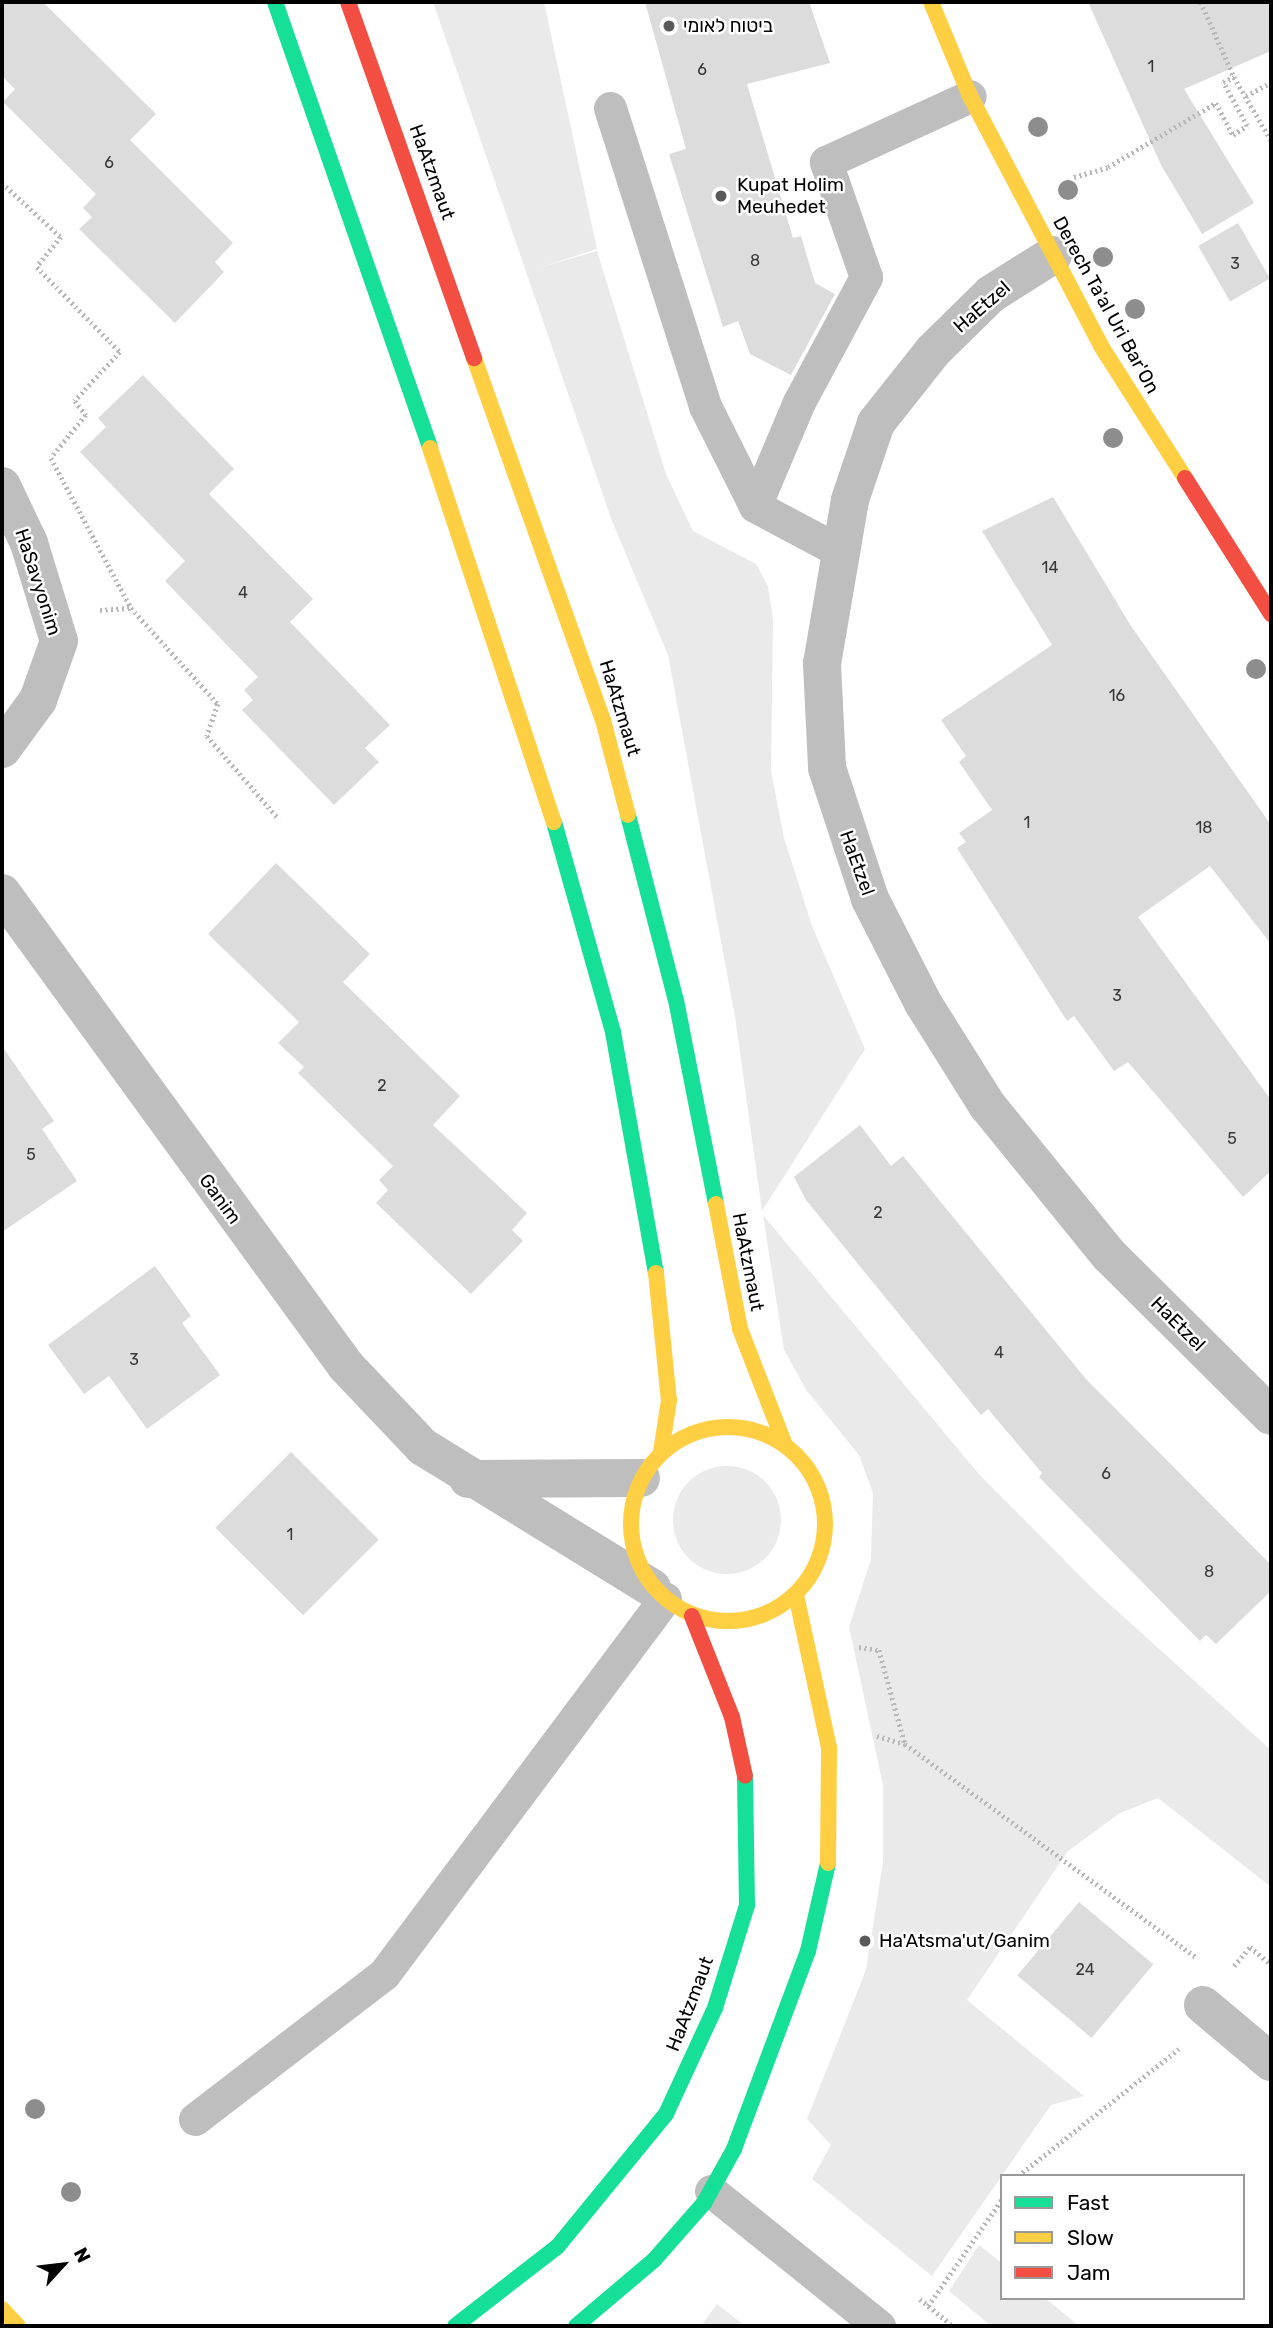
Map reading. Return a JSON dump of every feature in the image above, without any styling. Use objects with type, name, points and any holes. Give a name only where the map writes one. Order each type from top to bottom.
[{"type":"street","points":[[275,2],[527,729],[613,1032],[667,1335],[669,1400],[651,1465],[631,1509],[632,1543],[670,1601],[747,1621],[796,1595],[816,1567],[825,1524],[810,1470],[785,1445],[755,1430],[723,1426],[690,1433],[651,1465],[468,1479]]},
{"type":"street","name":"HaAtzmaut","points":[[348,2],[603,720],[676,1000],[737,1318],[785,1445]]},
{"type":"street","name":"Derech Ta'al Uri Bar'On","points":[[931,2],[970,96],[1101,346],[1271,614]]},
{"type":"street","name":"HaEtzel","points":[[1053,255],[991,294],[933,351],[876,423],[850,500],[822,664],[827,768],[870,899],[923,1003],[987,1105],[1109,1255],[1271,1416]]},
{"type":"street","name":"HaSavyonim","points":[[2,486],[29,543],[59,641],[38,700],[2,749]]},
{"type":"street","name":"Ganim","points":[[2,893],[284,1288],[423,1447],[468,1479],[670,1601]]},
{"type":"street","points":[[576,2326],[654,2260],[711,2190],[734,2149],[808,1951],[831,1848],[828,1748],[796,1595]]},
{"type":"street","name":"HaAtzmaut","points":[[455,2326],[558,2246],[666,2115],[715,2008],[747,1905],[750,1799],[732,1717],[670,1601]]},
{"type":"street","points":[[1203,2005],[1271,2062]]},
{"type":"street","points":[[2,2309],[18,2326]]},
{"type":"lane","points":[[755,506],[799,402],[866,277],[826,162],[970,96]]},
{"type":"lane","points":[[610,108],[705,406],[755,506],[841,552]]},
{"type":"lane","points":[[195,2119],[384,1974],[670,1601]]},
{"type":"lane","points":[[711,2190],[879,2326]]},
{"type":"path","points":[[1201,2],[1234,77],[1271,140]]},
{"type":"path","points":[[1074,177],[1108,167],[1216,103],[1233,135],[1247,127],[1223,82],[1234,77]]},
{"type":"path","points":[[1246,96],[1271,82]]},
{"type":"path","points":[[2,183],[61,237],[37,267],[120,352],[75,401],[86,415],[51,458],[131,608],[218,704],[207,736],[279,819]]},
{"type":"path","points":[[96,610],[131,608]]},
{"type":"path","points":[[853,1647],[879,1650],[905,1744]]},
{"type":"path","points":[[862,1732],[905,1744],[1203,1962]]},
{"type":"path","points":[[1021,2174],[1179,2051],[1178,2035],[1203,2005]]},
{"type":"path","points":[[928,2306],[1000,2202]]},
{"type":"shaded area","points":[[433,2],[544,2],[597,249],[538,268],[597,251],[666,474],[693,531],[756,564],[768,586],[773,620],[771,771],[784,838],[812,926],[865,1049],[762,1211],[735,1017],[668,655],[612,521]]},
{"type":"shaded area","points":[[763,1215],[978,1473],[1094,1590],[1271,1750],[1271,1887],[1158,1798],[1120,1813],[1068,1851],[967,2000],[1084,2096],[1051,2105],[1003,2174],[1000,2174],[1000,2178],[932,2276],[812,2179],[831,2145],[807,2119],[866,1970],[883,1862],[883,1785],[849,1627],[871,1559],[873,1493],[859,1455],[807,1391],[784,1350]]},
{"type":"shaded area","points":[[727,1466],[748,1470],[765,1482],[777,1499],[781,1520],[777,1541],[765,1558],[748,1570],[727,1574],[706,1570],[689,1558],[677,1541],[673,1520],[677,1499],[689,1482],[706,1470]]},
{"type":"shaded area","points":[[979,2245],[1000,2261],[1000,2300],[1047,2300],[1079,2326],[991,2326],[949,2291]]},
{"type":"shaded area","points":[[717,2304],[745,2326],[701,2326]]},
{"type":"building","points":[[2,2],[43,2],[156,114],[130,140],[233,243],[215,262],[224,272],[175,323],[79,229],[92,217],[83,208],[96,194],[3,102],[15,89],[2,76]]},
{"type":"building","points":[[645,2],[809,2],[830,63],[747,84],[793,238],[801,236],[815,283],[835,294],[791,375],[750,354],[738,321],[723,327],[669,154],[686,149]]},
{"type":"building","points":[[1088,2],[1271,2],[1271,51],[1184,89],[1254,203],[1202,234],[1161,165]]},
{"type":"building","points":[[1238,223],[1270,278],[1230,301],[1198,246]]},
{"type":"building","points":[[143,375],[234,469],[209,494],[313,599],[290,622],[390,725],[365,748],[379,762],[334,805],[242,710],[253,700],[244,690],[258,677],[165,581],[185,561],[80,452],[106,427],[98,418]]},
{"type":"building","points":[[1053,497],[1131,626],[1271,825],[1271,944],[1210,866],[1138,917],[1271,1100],[1271,1171],[1243,1197],[1128,1062],[1114,1071],[1074,1016],[1067,1021],[957,848],[966,842],[959,833],[992,810],[959,762],[966,756],[941,720],[1052,645],[982,531]]},
{"type":"building","points":[[276,863],[370,954],[343,982],[460,1096],[433,1125],[527,1213],[512,1230],[523,1241],[471,1294],[376,1203],[388,1190],[379,1180],[393,1166],[298,1073],[304,1067],[278,1043],[299,1022],[208,934]]},
{"type":"building","points":[[2,1046],[54,1121],[42,1129],[77,1181],[2,1232]]},
{"type":"building","points":[[860,1125],[891,1166],[903,1156],[1086,1379],[1271,1565],[1271,1591],[1216,1644],[1206,1635],[1200,1641],[1039,1477],[1042,1473],[988,1409],[981,1415],[806,1200],[794,1177]]},
{"type":"building","points":[[155,1266],[191,1316],[182,1323],[220,1375],[147,1429],[109,1376],[84,1394],[48,1345]]},
{"type":"building","points":[[291,1452],[379,1540],[303,1615],[215,1528]]},
{"type":"building","points":[[1079,1902],[1153,1964],[1092,2038],[1017,1976]]},
{"type":"traffic: fast","points":[[275,2],[430,448]]},
{"type":"traffic: fast","points":[[628,815],[676,1000],[716,1204]]},
{"type":"traffic: fast","points":[[554,822],[613,1032],[656,1273]]},
{"type":"traffic: fast","points":[[455,2326],[558,2246],[666,2114],[715,2008],[747,1905],[745,1776]]},
{"type":"traffic: fast","points":[[576,2326],[654,2260],[704,2203],[734,2149],[808,1951],[828,1863]]},
{"type":"traffic: slow","points":[[931,2],[970,96],[1101,346],[1185,478]]},
{"type":"traffic: slow","points":[[474,358],[603,720],[628,815]]},
{"type":"traffic: slow","points":[[430,448],[554,822]]},
{"type":"traffic: slow","points":[[716,1204],[740,1329],[785,1445]]},
{"type":"traffic: slow","points":[[656,1273],[669,1400],[661,1452]]},
{"type":"traffic: slow","points":[[728,1427],[765,1434],[797,1455],[818,1487],[825,1524],[818,1561],[797,1593],[765,1614],[728,1621],[691,1614],[659,1593],[638,1561],[631,1524],[638,1487],[659,1455],[691,1434],[728,1427]]},
{"type":"traffic: slow","points":[[796,1595],[829,1748],[828,1863]]},
{"type":"traffic: slow","points":[[2,2309],[18,2326]]},
{"type":"traffic: jam","points":[[348,2],[474,358]]},
{"type":"traffic: jam","points":[[1185,478],[1271,614]]},
{"type":"traffic: jam","points":[[692,1616],[732,1717],[745,1776]]},
{"type":"place","name":"ביטוח לאומי","points":[[669,26]]},
{"type":"place","name":"Kupat Holim Meuhedet","points":[[721,196]]},
{"type":"place","name":"Ha'Atsma'ut/Ganim","points":[[865,1941]]}]
